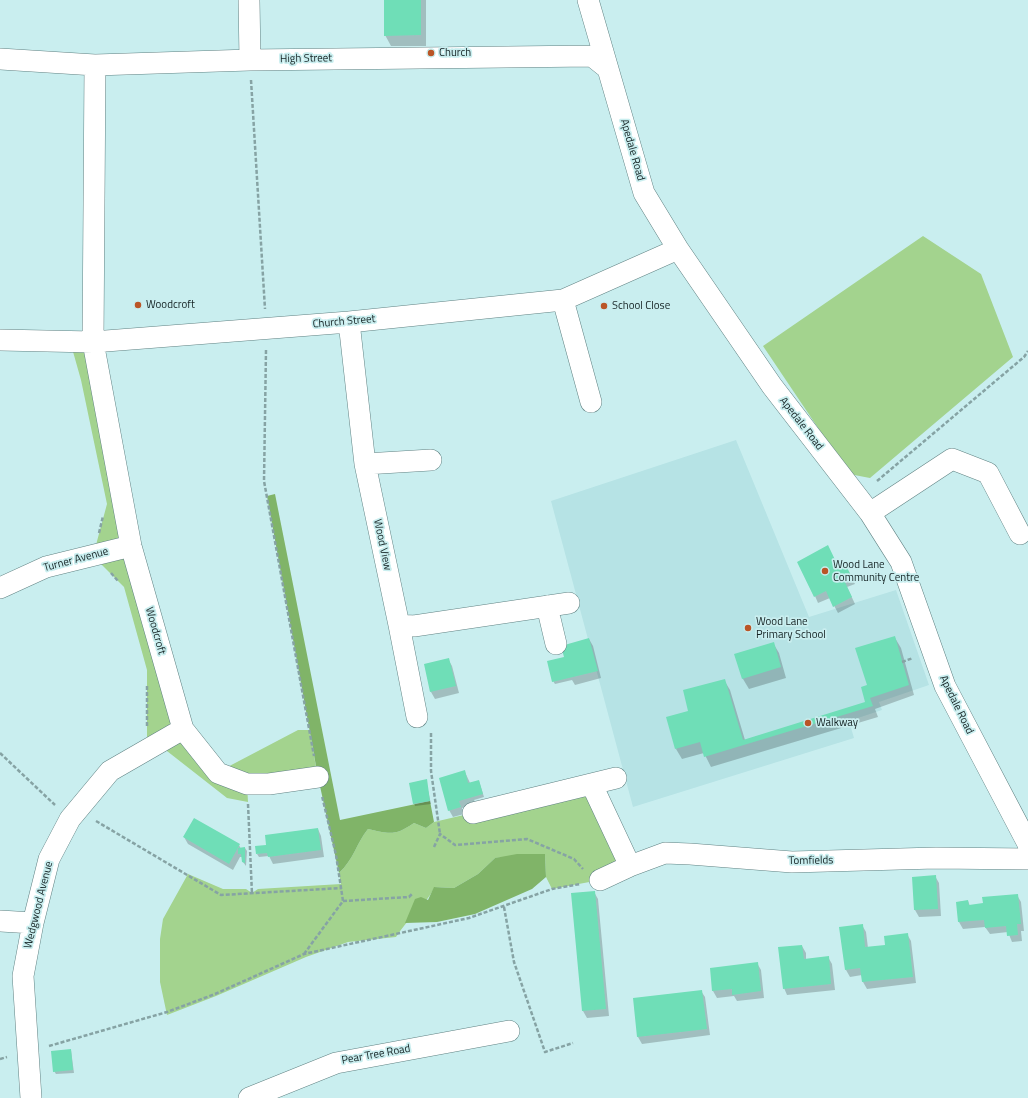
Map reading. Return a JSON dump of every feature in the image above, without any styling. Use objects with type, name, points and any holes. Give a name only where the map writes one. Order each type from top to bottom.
[{"type":"street","points":[[249,0],[250,60]]},
{"type":"street","name":"Apedale Road","points":[[588,0],[644,193],[678,249],[772,386],[865,506],[901,562],[945,686],[1028,844]]},
{"type":"street","name":"High Street","points":[[0,59],[95,65],[250,60],[592,56],[607,68]]},
{"type":"street","name":"Woodcroft","points":[[95,65],[93,342],[131,546],[183,729],[218,772],[247,784],[269,784],[318,776]]},
{"type":"street","name":"Church Street","points":[[0,340],[93,342],[349,322],[563,300],[678,249]]},
{"type":"street","points":[[563,300],[591,402]]},
{"type":"street","name":"Wood View","points":[[349,322],[365,464],[404,652],[424,724]]},
{"type":"street","points":[[865,506],[952,459],[988,473],[1020,534]]},
{"type":"street","points":[[365,464],[431,460]]},
{"type":"street","name":"Turner Avenue","points":[[0,588],[46,567],[131,546]]},
{"type":"street","points":[[399,625],[414,626],[569,603]]},
{"type":"street","points":[[547,606],[556,644]]},
{"type":"street","name":"Wedgwood Avenue","points":[[32,1096],[23,976],[33,923],[50,860],[74,815],[110,771],[183,729]]},
{"type":"street","points":[[473,812],[592,785],[616,778]]},
{"type":"street","points":[[592,785],[630,866]]},
{"type":"street","name":"Tomfields","points":[[597,881],[630,866],[665,854],[690,854],[792,862],[936,858],[1028,859]]},
{"type":"street","points":[[0,921],[33,923]]},
{"type":"street","name":"Pear Tree Road","points":[[249,1098],[336,1063],[509,1031]]},
{"type":"path","points":[[250,60],[266,328],[264,481],[318,776],[342,888],[343,901],[304,954]]},
{"type":"path","points":[[865,506],[878,480],[1024,357],[1028,352]]},
{"type":"path","points":[[93,556],[124,587]]},
{"type":"path","points":[[147,677],[147,750]]},
{"type":"path","points":[[424,724],[440,834],[434,847]]},
{"type":"path","points":[[0,753],[74,815],[221,895],[342,888]]},
{"type":"path","points":[[247,784],[252,894]]},
{"type":"path","points":[[440,834],[455,845],[527,839],[574,859],[597,881]]},
{"type":"path","points":[[28,1053],[74,1038],[167,1012],[215,994],[304,954],[469,918],[552,889],[597,881]]},
{"type":"path","points":[[343,901],[409,897],[413,893]]},
{"type":"path","points":[[504,907],[514,962],[545,1052],[573,1043]]},
{"type":"shaded area","name":"Wood Lane Primary School","points":[[736,440],[809,617],[896,590],[929,685],[879,702],[882,710],[849,721],[854,738],[633,807],[551,501]]},
{"type":"green space","points":[[923,236],[981,274],[1013,357],[870,478],[849,474],[763,346]]},
{"type":"green space","points":[[70,341],[93,342],[183,729],[218,772],[298,730],[309,730],[318,777],[247,784],[248,802],[227,798],[158,744],[147,750],[147,670],[124,587],[93,556],[107,504],[81,380]]},
{"type":"green space","points":[[275,494],[340,820],[430,801],[434,822],[426,828],[414,823],[402,830],[392,833],[368,829],[352,857],[339,873],[318,777],[267,496]]},
{"type":"green space","points":[[592,785],[630,866],[600,880],[552,889],[546,877],[545,854],[495,858],[478,874],[454,888],[435,887],[396,937],[348,942],[306,957],[216,996],[167,1015],[160,982],[160,939],[163,919],[188,874],[223,889],[246,889],[252,893],[258,889],[341,884],[339,873],[352,857],[368,829],[392,833],[402,830],[414,823],[426,828],[434,822]]},
{"type":"green space","points":[[517,854],[545,854],[546,877],[532,889],[475,914],[437,922],[405,923],[415,899],[421,897],[428,900],[434,887],[454,888],[478,874],[495,858]]},
{"type":"building","points":[[384,0],[421,0],[421,35],[384,36]]},
{"type":"building","name":"Wood Lane Community Centre","points":[[828,545],[838,566],[844,562],[852,577],[844,580],[852,597],[833,607],[826,591],[814,597],[797,562]]},
{"type":"building","points":[[895,636],[909,685],[870,698],[873,706],[704,757],[700,742],[675,749],[666,717],[688,711],[683,690],[725,679],[743,740],[865,702],[861,687],[867,685],[855,648]]},
{"type":"building","points":[[589,638],[598,671],[552,682],[547,661],[564,657],[561,646]]},
{"type":"building","points":[[774,642],[781,667],[742,679],[734,654]]},
{"type":"building","points":[[449,658],[456,686],[430,692],[424,664]]},
{"type":"building","points":[[465,770],[468,783],[479,780],[483,794],[459,801],[461,807],[448,811],[439,778]]},
{"type":"building","points":[[427,779],[430,801],[413,804],[409,783]]},
{"type":"building","points":[[194,818],[240,844],[229,864],[183,837]]},
{"type":"building","points":[[318,828],[321,850],[268,857],[267,853],[256,854],[255,846],[266,845],[265,835]]},
{"type":"building","points":[[245,847],[245,863],[242,862],[241,854],[238,854],[238,848]]},
{"type":"building","points":[[936,875],[938,909],[914,910],[912,877]]},
{"type":"building","points":[[595,891],[606,1009],[582,1011],[571,893]]},
{"type":"building","points":[[1018,894],[1021,924],[1017,924],[1018,935],[1007,936],[1006,926],[985,928],[984,920],[958,922],[956,902],[968,900],[969,905],[983,903],[982,897]]},
{"type":"building","points":[[863,924],[865,947],[885,945],[884,936],[908,933],[913,977],[862,982],[860,968],[845,970],[839,927]]},
{"type":"building","points":[[802,945],[804,959],[829,956],[831,984],[783,989],[778,947]]},
{"type":"building","points":[[758,962],[761,991],[732,995],[732,989],[712,991],[710,968]]},
{"type":"building","points":[[702,990],[707,1029],[637,1037],[633,998]]},
{"type":"building","points":[[71,1049],[73,1070],[53,1072],[51,1051]]},
{"type":"place","name":"Church","points":[[431,53]]},
{"type":"place","name":"Woodcroft","points":[[138,305]]},
{"type":"place","name":"School Close","points":[[604,306]]},
{"type":"place","name":"Wood Lane Community Centre","points":[[825,571]]},
{"type":"place","name":"Wood Lane Primary School","points":[[748,628]]},
{"type":"place","name":"Walkway","points":[[808,723]]}]
